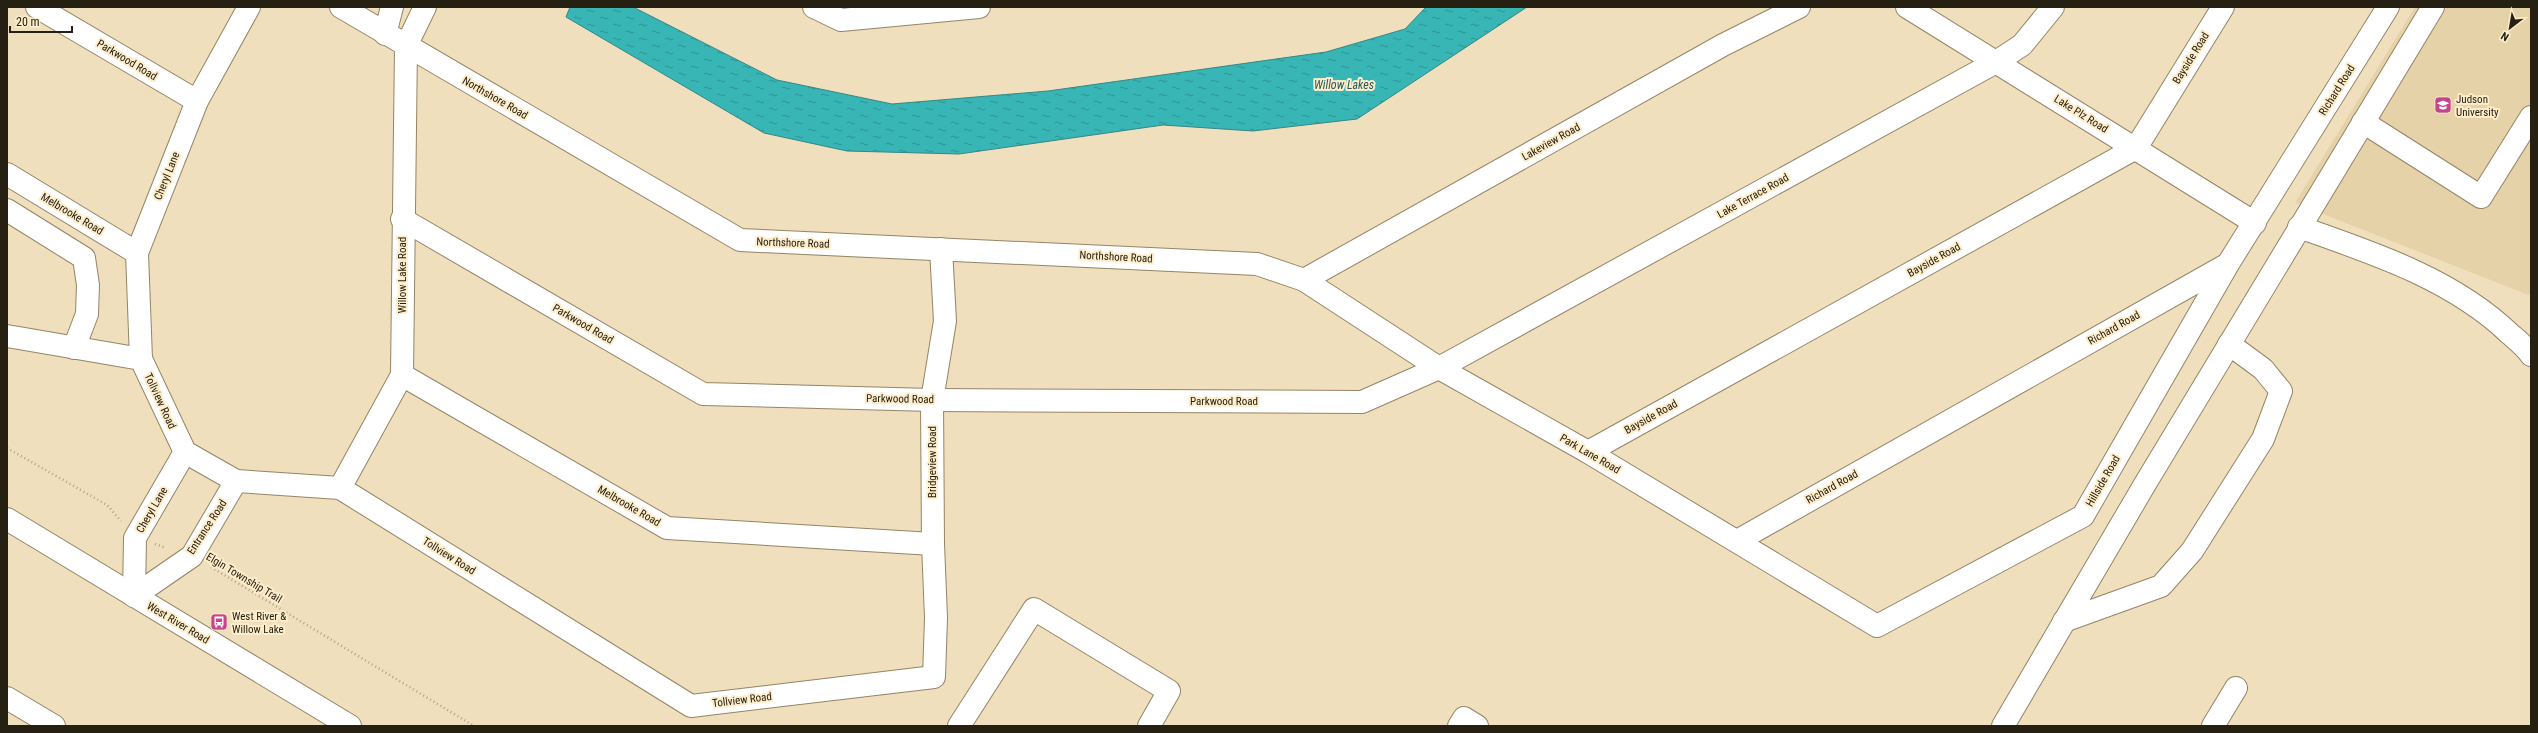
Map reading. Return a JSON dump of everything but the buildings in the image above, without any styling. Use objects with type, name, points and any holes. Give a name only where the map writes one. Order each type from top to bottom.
[{"type":"main road","name":"Parkwood Road","points":[[37,7],[197,101]]},
{"type":"main road","name":"Cheryl Lane","points":[[141,359],[137,253],[197,101],[249,7]]},
{"type":"main road","name":"Northshore Road","points":[[341,7],[740,240],[1258,264],[1304,280]]},
{"type":"main road","points":[[385,34],[392,7]]},
{"type":"main road","points":[[406,46],[424,7]]},
{"type":"main road","points":[[814,7],[841,20],[979,7]]},
{"type":"main road","name":"Lakeview Road","points":[[1304,280],[1723,45],[1800,7]]},
{"type":"main road","name":"Lake Plz Road","points":[[1907,7],[2255,223]]},
{"type":"main road","name":"Lake Terrace Road","points":[[1439,368],[1996,62],[2022,45],[2053,7]]},
{"type":"main road","name":"Bayside Road","points":[[1588,452],[2136,148],[2223,7]]},
{"type":"main road","name":"Richard Road","points":[[1737,541],[2228,264],[2255,223],[2388,7]]},
{"type":"main road","points":[[2003,726],[2229,344],[2433,7]]},
{"type":"main road","name":"Willow Lake Road","points":[[340,488],[402,375],[402,219],[406,46]]},
{"type":"main road","points":[[2363,122],[2481,197],[2531,117]]},
{"type":"main road","name":"Melbrooke Road","points":[[7,174],[137,253]]},
{"type":"main road","points":[[7,210],[84,258],[88,285],[87,314],[74,348]]},
{"type":"main road","name":"Parkwood Road","points":[[402,219],[703,394],[932,400],[1362,402],[1439,368]]},
{"type":"main road","points":[[2299,227],[2348,244],[2452,289],[2490,315],[2531,355]]},
{"type":"main road","name":"Bridgeview Road","points":[[934,677],[936,618],[932,544],[932,400],[945,321],[941,249]]},
{"type":"main road","name":"Hillside Road","points":[[1877,626],[2083,516],[2228,264]]},
{"type":"main road","name":"Park Lane Road","points":[[1304,280],[1439,368],[1588,452],[1877,626]]},
{"type":"main road","name":"Tollview Road","points":[[7,336],[141,359],[185,452],[236,482],[340,488],[691,706],[934,677]]},
{"type":"main road","points":[[2064,621],[2161,586],[2192,551],[2264,439],[2281,392],[2262,369],[2229,344]]},
{"type":"main road","name":"Melbrooke Road","points":[[402,375],[667,528],[932,544]]},
{"type":"main road","name":"Cheryl Lane","points":[[134,596],[135,538],[185,452]]},
{"type":"main road","name":"Entrance Road","points":[[134,596],[192,556],[236,482]]},
{"type":"main road","name":"West River Road","points":[[7,519],[350,726]]},
{"type":"main road","points":[[959,726],[1034,609],[1170,691],[1153,725]]},
{"type":"main road","points":[[2213,726],[2236,688]]},
{"type":"main road","points":[[7,698],[54,726]]},
{"type":"main road","points":[[1459,726],[1464,718],[1477,726]]},
{"type":"path","points":[[7,448],[107,505],[135,538]]},
{"type":"path","name":"Elgin Township Trail","points":[[135,538],[192,556],[474,726]]},
{"type":"shaded area","name":"Judson University","points":[[2415,7],[2531,7],[2531,296],[2295,203]]},
{"type":"water","name":"Willow Lakes","points":[[570,7],[633,7],[777,80],[892,104],[1048,91],[1326,52],[1405,29],[1426,7],[1527,7],[1357,119],[1253,131],[1163,125],[959,154],[847,151],[764,133],[566,17]]},
{"type":"place","name":"Judson University","points":[[2443,105]]},
{"type":"place","name":"West River & Willow Lake","points":[[219,622]]}]
